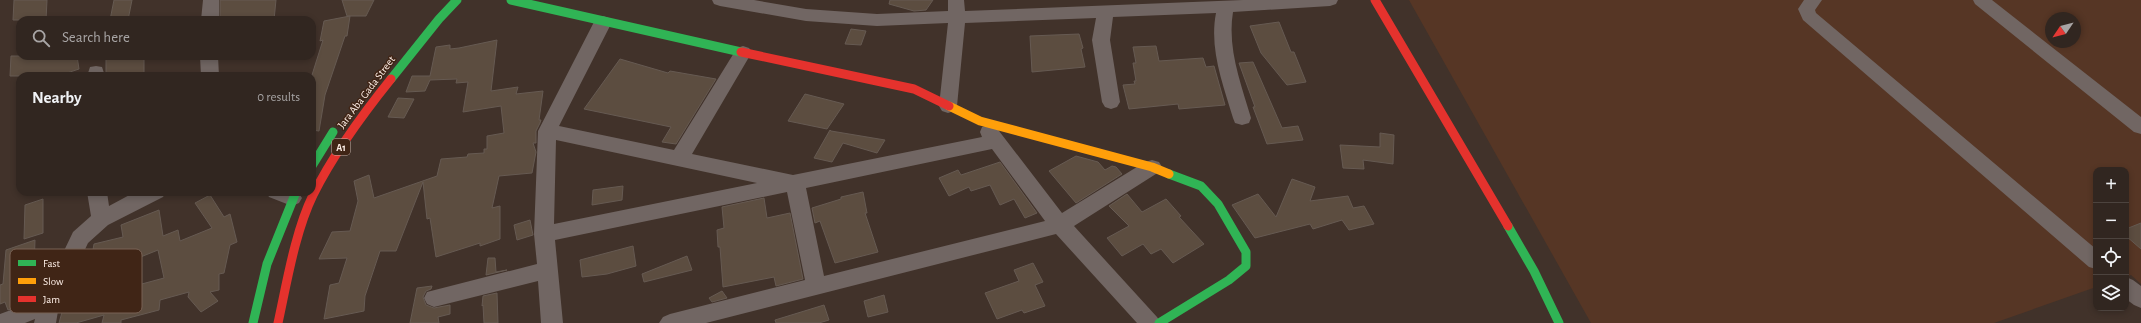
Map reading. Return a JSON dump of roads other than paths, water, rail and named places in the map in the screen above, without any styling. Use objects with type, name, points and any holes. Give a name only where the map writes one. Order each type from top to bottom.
[{"type":"street","points":[[210,16],[211,0]]},
{"type":"street","name":"Jara Aba Gada Street","points":[[316,190],[353,127],[438,19],[457,0]]},
{"type":"street","points":[[511,0],[603,22],[914,89],[980,121],[1152,167],[1201,186],[1218,204],[1246,252],[1246,266],[1229,280],[1159,323]]},
{"type":"street","points":[[720,0],[749,2],[806,15],[877,20],[957,8],[1105,11],[1226,7],[1330,0]]},
{"type":"street","points":[[1375,0],[1534,272],[1559,323]]},
{"type":"street","points":[[1814,0],[1806,9],[1809,16],[2093,258]]},
{"type":"street","points":[[1981,0],[2141,126]]},
{"type":"street","points":[[1226,7],[1222,22],[1225,55],[1242,118]]},
{"type":"street","points":[[948,106],[957,8]]},
{"type":"street","points":[[1105,11],[1101,40],[1111,102]]},
{"type":"street","points":[[552,323],[544,234],[548,131],[603,22]]},
{"type":"street","points":[[679,159],[743,52]]},
{"type":"street","points":[[209,60],[210,72]]},
{"type":"street","points":[[980,121],[1060,225],[1150,323]]},
{"type":"street","name":"Jara Aba Gada Street","points":[[316,160],[336,127]]},
{"type":"street","points":[[548,131],[795,183]]},
{"type":"street","points":[[544,234],[996,141]]},
{"type":"street","points":[[670,323],[1060,225],[1152,167]]},
{"type":"street","points":[[795,183],[816,286]]},
{"type":"street","points":[[97,196],[101,219]]},
{"type":"street","points":[[75,249],[80,238],[101,219],[145,196]]},
{"type":"street","points":[[253,323],[267,264],[287,196]]},
{"type":"street","name":"Jara Aba Gada Street","points":[[278,323],[292,254],[313,196]]},
{"type":"street","points":[[434,298],[547,270]]},
{"type":"street","points":[[2129,289],[2141,299]]},
{"type":"street","points":[[0,323],[47,314]]}]
